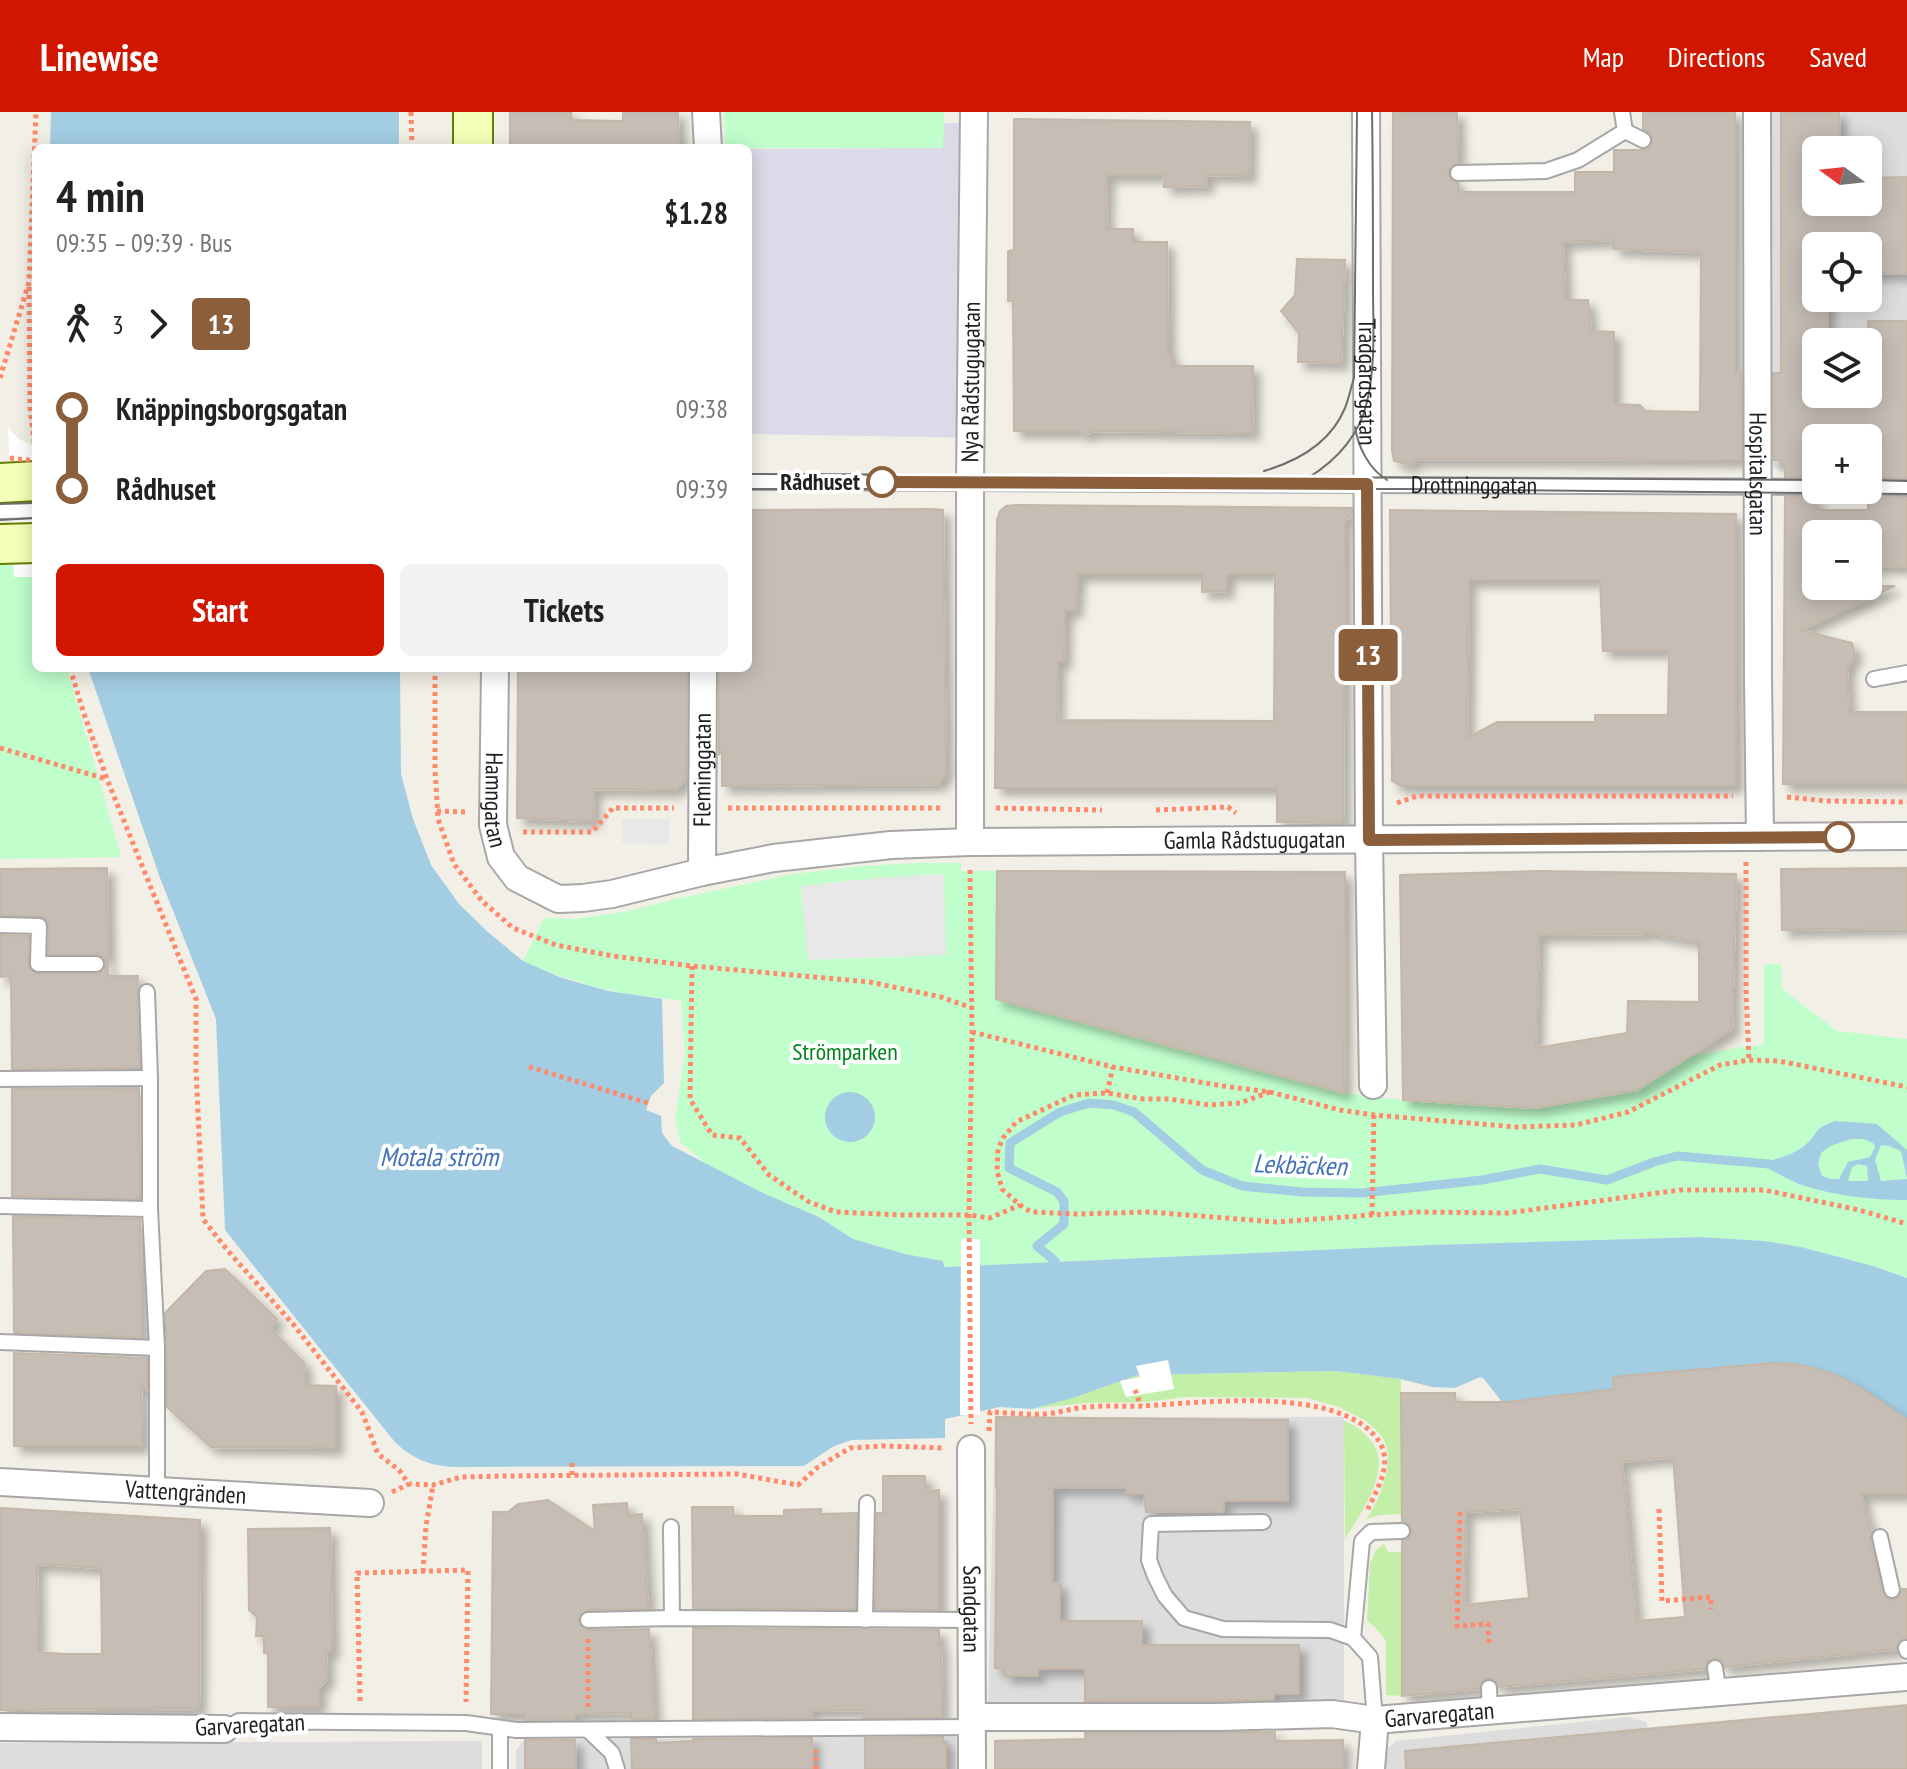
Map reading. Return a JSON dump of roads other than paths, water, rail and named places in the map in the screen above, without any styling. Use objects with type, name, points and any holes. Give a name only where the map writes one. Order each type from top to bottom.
[{"type":"street","points":[[473,112],[473,144]]},
{"type":"street","points":[[706,112],[708,144]]},
{"type":"street","name":"Nya Rådstugugatan","points":[[970,842],[974,112]]},
{"type":"street","name":"Trädgårdsgatan","points":[[1366,112],[1373,1085]]},
{"type":"street","name":"Hospitalsgatan","points":[[1753,837],[1759,795],[1757,112]]},
{"type":"street","name":"Hamngatan","points":[[495,672],[493,825],[501,857],[517,878],[558,899],[612,894],[702,872]]},
{"type":"street","name":"Fleminggatan","points":[[702,872],[703,672]]},
{"type":"street","name":"Gamla Rådstugugatan","points":[[702,872],[774,858],[877,846],[970,842],[1369,833],[1907,836]]},
{"type":"street","name":"Sandgatan","points":[[972,1769],[971,1620],[980,1445]]},
{"type":"street","name":"Vattengränden","points":[[0,1482],[370,1503]]},
{"type":"street","name":"Garvaregatan","points":[[972,1722],[1332,1714],[1375,1720],[1489,1700],[1717,1681],[1907,1677]]},
{"type":"street","points":[[1371,1769],[1375,1720]]},
{"type":"street","name":"Garvaregatan","points":[[0,1727],[224,1729]]},
{"type":"lane","points":[[1622,112],[1625,131]]},
{"type":"lane","points":[[1625,131],[1643,140]]},
{"type":"lane","points":[[1458,173],[1546,171],[1578,160],[1625,131]]},
{"type":"lane","name":"Drottninggatan","points":[[752,482],[970,478],[1802,487]]},
{"type":"lane","points":[[1882,487],[1907,488]]},
{"type":"lane","points":[[1874,679],[1907,673]]},
{"type":"lane","points":[[0,925],[39,926],[38,964],[96,964]]},
{"type":"lane","points":[[147,992],[150,1209],[157,1348],[157,1492]]},
{"type":"lane","points":[[0,1079],[150,1078]]},
{"type":"lane","points":[[0,1206],[150,1209]]},
{"type":"lane","points":[[0,1342],[157,1348]]},
{"type":"lane","points":[[865,1620],[867,1503]]},
{"type":"lane","points":[[1263,1522],[1151,1524],[1149,1560],[1165,1596],[1184,1618],[1223,1629],[1330,1630],[1353,1638],[1370,1657],[1375,1720]]},
{"type":"lane","points":[[671,1527],[672,1618]]},
{"type":"lane","points":[[1353,1638],[1362,1541],[1371,1532],[1402,1531]]},
{"type":"lane","points":[[1880,1537],[1892,1590]]},
{"type":"lane","points":[[588,1620],[971,1620]]},
{"type":"lane","name":"Garvaregatan","points":[[224,1729],[239,1721],[466,1723],[500,1728],[588,1730],[972,1722]]},
{"type":"lane","points":[[500,1728],[500,1769]]},
{"type":"lane","points":[[588,1730],[612,1753],[617,1769]]},
{"type":"water","points":[[51,112],[399,112],[399,144],[50,144]]},
{"type":"water","name":"Motala ström","points":[[89,672],[400,672],[401,774],[413,819],[431,865],[459,904],[523,961],[562,978],[608,991],[662,999],[664,1083],[651,1096],[646,1110],[661,1116],[662,1133],[672,1146],[763,1193],[819,1217],[853,1239],[943,1261],[944,1267],[1431,1245],[1700,1237],[1801,1247],[1907,1278],[1907,1419],[1841,1378],[1786,1363],[1614,1377],[1614,1389],[1502,1402],[1480,1377],[1455,1388],[1336,1371],[1138,1375],[1032,1409],[1000,1407],[945,1419],[945,1438],[852,1440],[834,1446],[804,1466],[437,1465],[408,1453],[394,1441],[225,1230],[216,1019],[160,878]]},
{"type":"water","points":[[850,1092],[868,1099],[875,1117],[868,1135],[850,1142],[832,1135],[825,1117],[832,1099]]},
{"type":"water","points":[[1835,1121],[1877,1124],[1907,1150],[1907,1178],[1901,1151],[1881,1145],[1875,1160],[1881,1181],[1907,1179],[1907,1200],[1825,1192],[1799,1184],[1759,1164],[1799,1149]],"holes":[[[1851,1139],[1873,1143],[1875,1147],[1870,1157],[1848,1162],[1839,1179],[1822,1176],[1818,1165],[1821,1153],[1830,1146]],[[1858,1164],[1867,1166],[1868,1181],[1848,1181],[1852,1167]]]},
{"type":"waterway","name":"Lekbäcken","points":[[1055,1261],[1037,1246],[1064,1224],[1064,1201],[1057,1192],[1009,1168],[1010,1143],[1060,1112],[1089,1103],[1114,1105],[1134,1112],[1202,1170],[1242,1186],[1302,1192],[1362,1193],[1482,1180],[1540,1169],[1607,1180],[1677,1156],[1769,1164]]},
{"type":"tram line","points":[[1264,471],[1301,456],[1331,431],[1346,404],[1354,378],[1357,112]]},
{"type":"tram line","points":[[1308,478],[1337,455],[1352,436],[1363,414],[1370,388],[1373,344],[1372,112]]},
{"type":"tram line","points":[[1355,427],[1365,457],[1387,480]]},
{"type":"tram line","points":[[752,474],[1802,480]]},
{"type":"tram line","points":[[1882,480],[1907,481]]},
{"type":"tram line","points":[[752,489],[1404,489],[1907,494]]},
{"type":"tram line","points":[[0,504],[32,503]]},
{"type":"tram line","points":[[0,520],[32,518]]},
{"type":"place","name":"Rådhuset","points":[[882,482]]},
{"type":"park label","name":"Strömparken","points":[[845,1052]]}]
